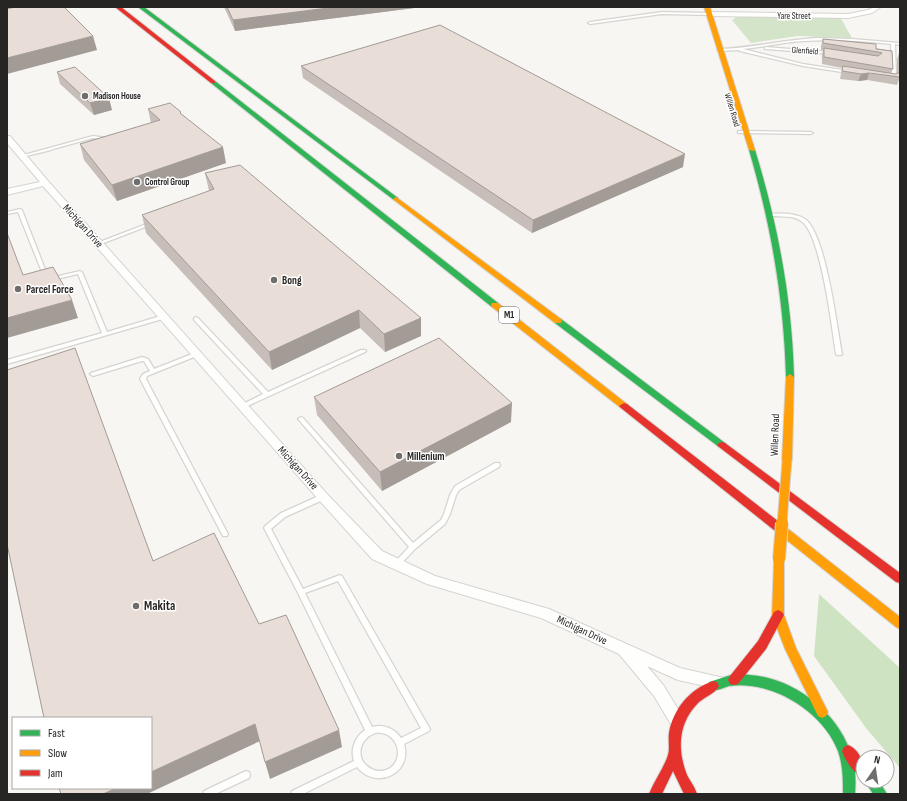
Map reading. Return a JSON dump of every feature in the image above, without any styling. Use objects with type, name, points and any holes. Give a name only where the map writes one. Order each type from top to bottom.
[{"type":"main road","name":"M1","points":[[118,7],[900,624]]},
{"type":"main road","name":"M1","points":[[141,7],[900,579]]},
{"type":"main road","name":"Willen Road","points":[[705,10],[719,50],[764,216],[780,257]]},
{"type":"main road","name":"Willen Road","points":[[705,10],[742,132],[770,215],[780,257],[785,297],[790,364],[786,460],[778,558],[778,615],[791,649],[825,720]]},
{"type":"main road","name":"Willen Road","points":[[727,682],[762,645],[778,615]]},
{"type":"main road","points":[[691,794],[684,784],[674,757],[673,738],[677,721],[687,704],[701,691],[727,682],[758,681],[782,688],[805,702],[825,720],[855,761]]},
{"type":"main road","points":[[840,741],[850,768],[850,794]]},
{"type":"main road","points":[[655,794],[674,757]]},
{"type":"street","name":"Yare Street","points":[[705,10],[848,16],[877,9]]},
{"type":"street","name":"Michigan Drive","points":[[7,138],[196,354],[323,497],[377,555],[432,580],[544,613],[678,674],[727,682]]},
{"type":"street","points":[[7,192],[45,183]]},
{"type":"street","name":"Michigan Drive","points":[[623,649],[659,692],[677,721]]},
{"type":"lane","points":[[590,23],[662,13],[705,10]]},
{"type":"lane","points":[[719,50],[757,48],[803,40],[857,40],[900,44]]},
{"type":"lane","points":[[887,78],[894,79],[893,43]]},
{"type":"lane","name":"Glenfield","points":[[757,48],[833,54]]},
{"type":"lane","points":[[740,50],[803,66],[852,73]]},
{"type":"lane","points":[[742,132],[811,133]]},
{"type":"lane","points":[[22,156],[93,137],[110,139]]},
{"type":"lane","points":[[48,149],[58,149]]},
{"type":"lane","points":[[7,213],[20,210],[47,280],[80,272],[105,334]]},
{"type":"lane","points":[[770,215],[801,218],[806,222],[815,235],[824,269],[839,354]]},
{"type":"lane","points":[[98,243],[159,220]]},
{"type":"lane","points":[[7,362],[164,317]]},
{"type":"lane","points":[[196,319],[267,395]]},
{"type":"lane","points":[[243,406],[363,351]]},
{"type":"lane","points":[[196,354],[145,375],[143,379],[225,534]]},
{"type":"lane","points":[[93,374],[142,360],[146,360],[152,372]]},
{"type":"lane","points":[[301,419],[413,547]]},
{"type":"lane","points":[[397,564],[413,547],[442,522],[447,514],[453,495],[457,488],[497,465]]},
{"type":"lane","points":[[323,497],[283,515],[266,528],[301,592],[370,732]]},
{"type":"lane","points":[[301,592],[340,578],[426,729],[400,742]]},
{"type":"lane","points":[[384,730],[391,732],[400,742],[402,748],[400,762],[390,772],[382,774],[368,773],[358,764],[356,749],[359,742],[370,732],[384,730]]},
{"type":"lane","points":[[295,794],[358,764]]},
{"type":"lane","points":[[206,794],[246,774]]},
{"type":"green space","points":[[738,16],[840,17],[852,38],[798,36],[751,43],[732,20]]},
{"type":"green space","points":[[819,594],[900,668],[900,768],[895,762],[895,749],[884,749],[866,728],[814,656]]},
{"type":"building","points":[[15,7],[64,7],[93,36],[7,58],[7,9]]},
{"type":"building","points":[[227,7],[336,7],[233,20]]},
{"type":"building","points":[[440,25],[685,154],[533,220],[301,66]]},
{"type":"building","points":[[823,39],[876,44],[876,49],[892,51],[893,69],[824,57],[824,48],[878,56],[882,53],[823,43]]},
{"type":"building","points":[[843,66],[896,74],[900,72],[900,77],[842,71]]},
{"type":"building","points":[[75,67],[109,98],[90,103],[57,72]]},
{"type":"building","points":[[170,103],[181,112],[180,113],[223,147],[112,185],[80,144],[160,120],[148,109]]},
{"type":"building","name":"Bong","points":[[240,165],[421,318],[384,334],[359,310],[269,352],[142,215],[214,189],[205,173]]},
{"type":"building","points":[[7,233],[23,275],[53,267],[72,300],[7,318]]},
{"type":"building","name":"Millenium","points":[[439,338],[512,403],[380,472],[314,397]]},
{"type":"building","name":"Makita","points":[[75,348],[153,561],[214,533],[259,624],[286,615],[339,730],[265,762],[255,724],[152,772],[152,717],[44,717],[7,544],[7,370]]},
{"type":"building","points":[[59,789],[114,789],[103,794],[61,794]]},
{"type":"traffic: fast","points":[[141,7],[396,199]]},
{"type":"traffic: fast","points":[[213,82],[495,305]]},
{"type":"traffic: fast","points":[[752,150],[761,178],[775,234],[780,262],[787,319],[790,377]]},
{"type":"traffic: fast","points":[[558,321],[722,445]]},
{"type":"traffic: fast","points":[[713,686],[731,680],[750,680],[769,684],[788,692],[805,702],[820,715],[833,730],[842,746],[848,770],[849,794]]},
{"type":"traffic: fast","points":[[877,789],[881,794]]},
{"type":"traffic: slow","points":[[707,7],[752,150]]},
{"type":"traffic: slow","points":[[396,199],[558,321]]},
{"type":"traffic: slow","points":[[495,305],[624,406]]},
{"type":"traffic: slow","points":[[787,460],[790,377]]},
{"type":"traffic: slow","points":[[779,559],[787,460]]},
{"type":"traffic: slow","points":[[783,531],[900,624]]},
{"type":"traffic: slow","points":[[779,559],[778,615],[791,649],[822,712]]},
{"type":"traffic: jam","points":[[118,7],[213,82]]},
{"type":"traffic: jam","points":[[624,406],[783,531]]},
{"type":"traffic: jam","points":[[722,445],[900,579]]},
{"type":"traffic: jam","points":[[734,680],[762,645],[778,615]]},
{"type":"traffic: jam","points":[[691,794],[677,764],[674,749],[675,734],[679,719],[686,706],[698,695],[713,686]]},
{"type":"traffic: jam","points":[[848,751],[855,760]]},
{"type":"traffic: jam","points":[[655,794],[674,757]]},
{"type":"place","name":"Madison House","points":[[85,96]]},
{"type":"place","name":"Control Group","points":[[137,182]]},
{"type":"place","name":"Bong","points":[[274,280]]},
{"type":"place","name":"Parcel Force","points":[[18,289]]},
{"type":"place","name":"Millenium","points":[[399,456]]},
{"type":"place","name":"Makita","points":[[136,606]]}]
